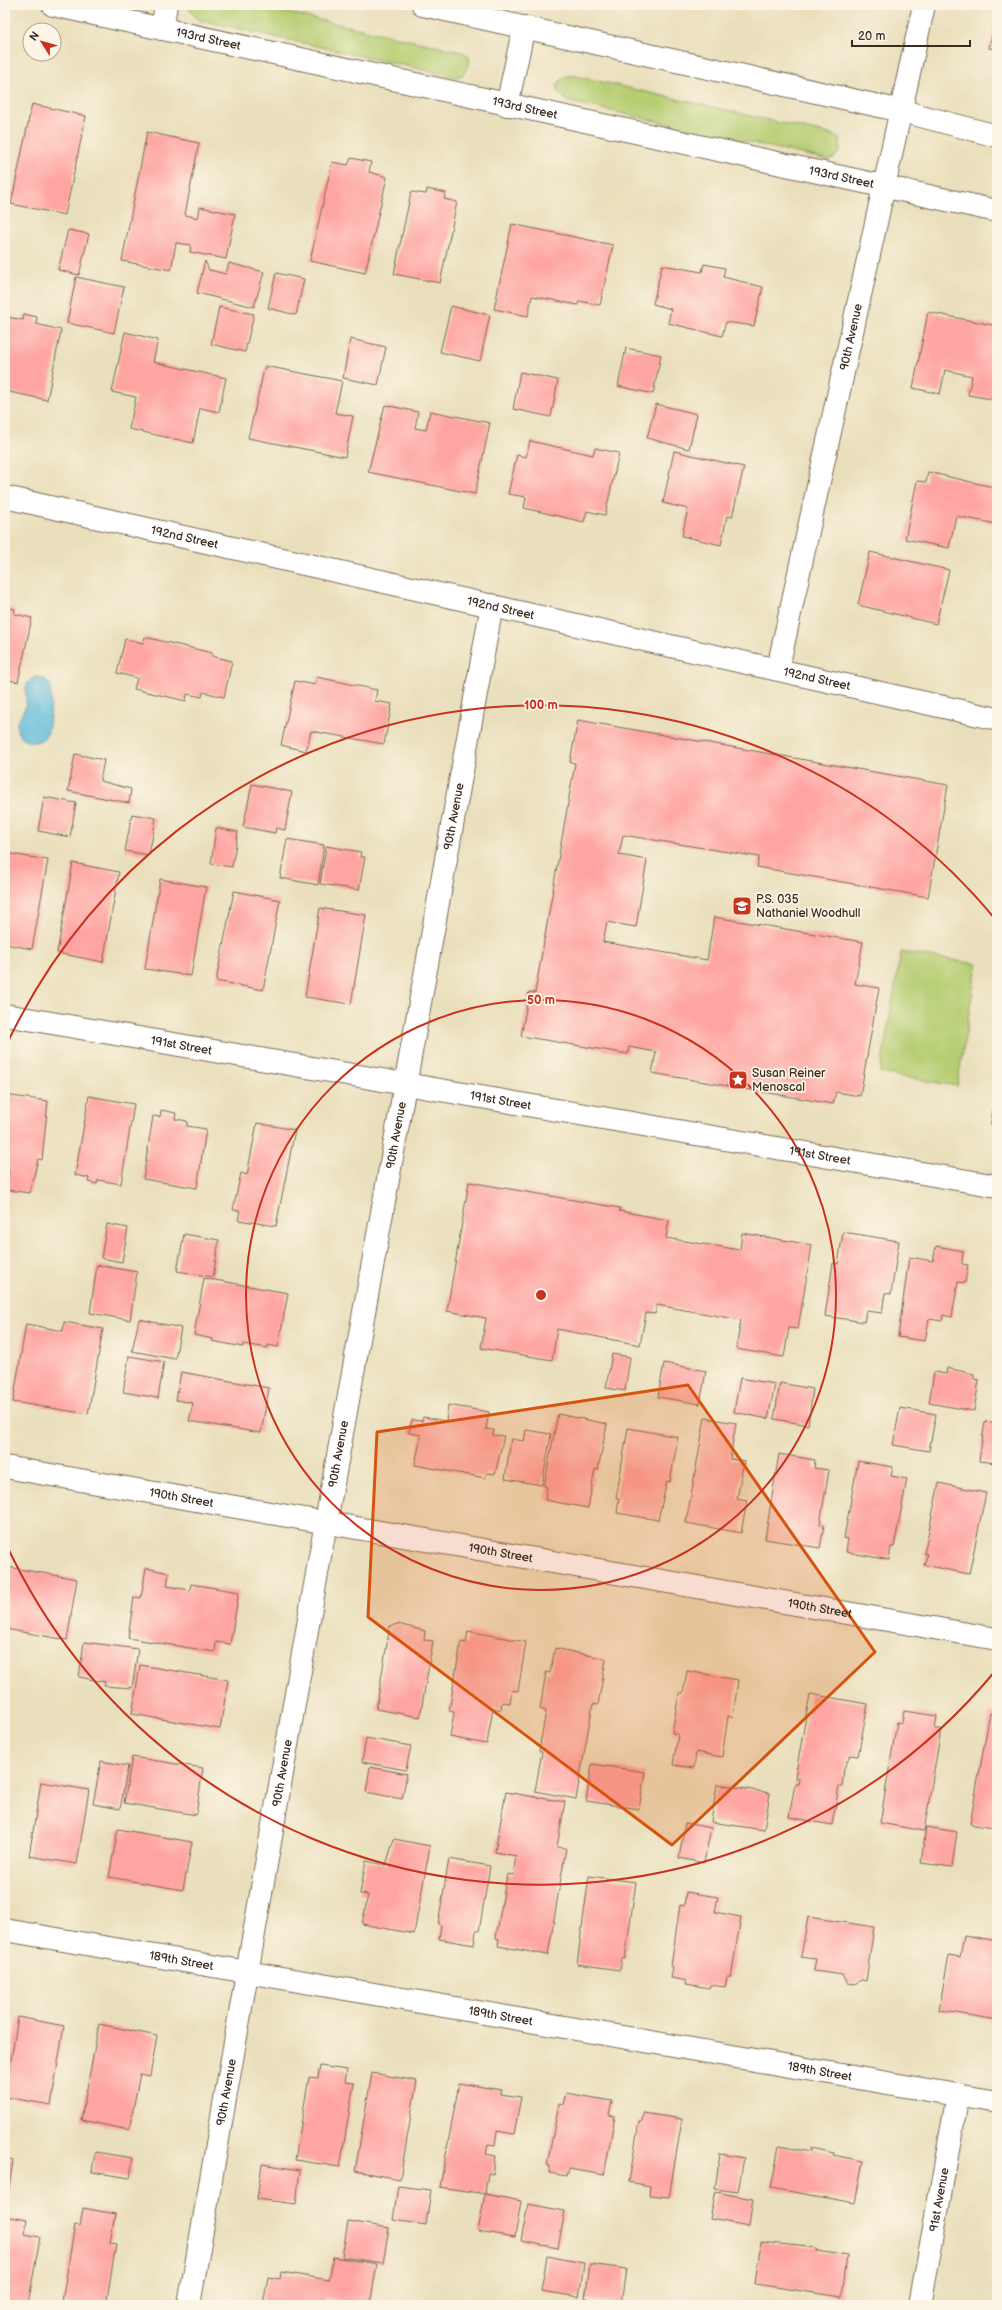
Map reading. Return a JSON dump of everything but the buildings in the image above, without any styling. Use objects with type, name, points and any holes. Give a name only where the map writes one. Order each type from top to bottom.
[{"type":"street","name":"193rd Street","points":[[53,5],[997,212]]},
{"type":"street","points":[[162,29],[166,5]]},
{"type":"street","points":[[422,5],[902,111],[997,136]]},
{"type":"street","name":"90th Avenue","points":[[778,668],[902,111],[924,5]]},
{"type":"street","points":[[507,105],[524,28]]},
{"type":"street","name":"192nd Street","points":[[5,497],[778,668],[997,719]]},
{"type":"street","name":"90th Avenue","points":[[189,2305],[326,1522],[492,605]]},
{"type":"street","name":"191st Street","points":[[5,1015],[406,1086],[997,1186]]},
{"type":"street","name":"190th Street","points":[[5,1467],[997,1639]]},
{"type":"street","name":"189th Street","points":[[5,1930],[997,2102]]},
{"type":"street","name":"91st Avenue","points":[[920,2305],[958,2095]]},
{"type":"highlighted area","points":[[688,1385],[875,1652],[672,1845],[368,1617],[377,1432]]},
{"type":"green space","points":[[190,5],[253,5],[463,52],[469,57],[470,62],[463,75],[456,77],[199,20],[190,10]]},
{"type":"green space","points":[[572,75],[834,135],[840,140],[840,151],[834,158],[828,160],[567,101],[558,92],[557,85],[564,77]]},
{"type":"green space","points":[[901,952],[977,964],[957,1086],[880,1073]]},
{"type":"water","points":[[35,677],[45,679],[51,687],[51,709],[46,736],[42,740],[32,742],[22,738],[19,734],[17,722],[26,704],[28,682]]},
{"type":"place","name":"P.S. 035 Nathaniel Woodhull","points":[[742,906]]},
{"type":"place","name":"Susan Reiner Menoscal","points":[[738,1080]]}]
